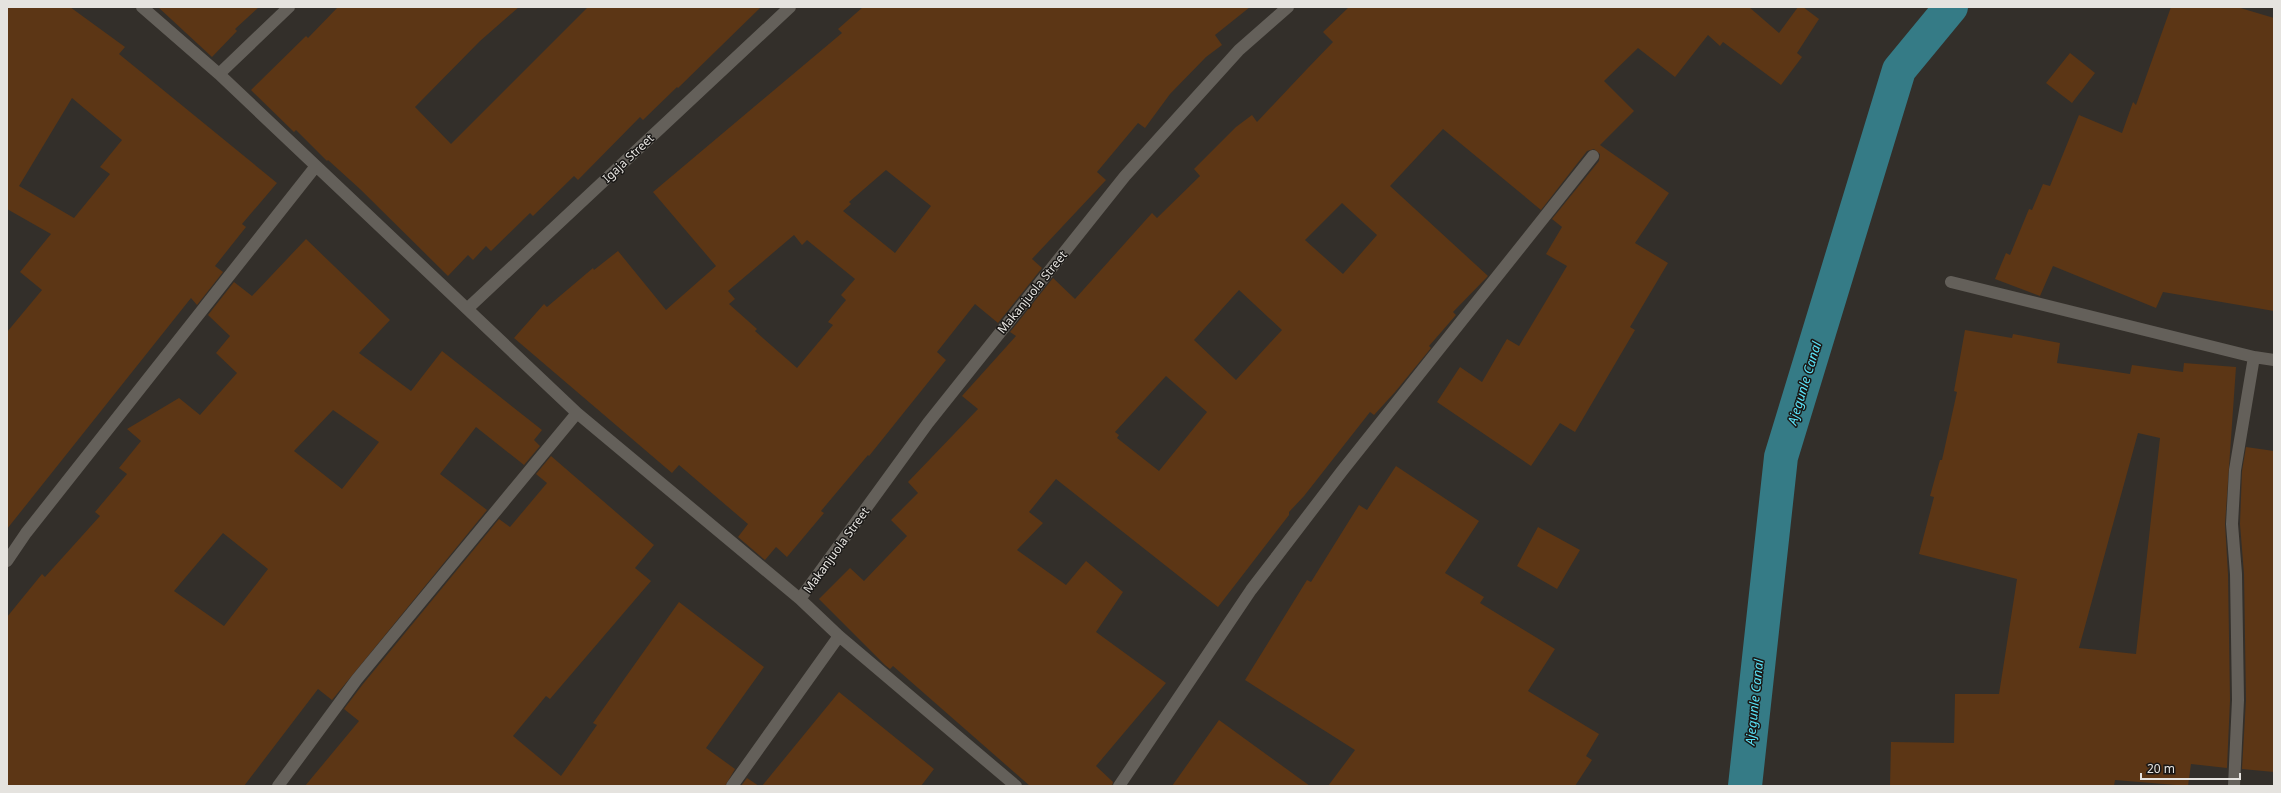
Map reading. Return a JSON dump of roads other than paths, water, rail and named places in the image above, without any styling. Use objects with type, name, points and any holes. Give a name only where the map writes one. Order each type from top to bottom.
[{"type":"street","points":[[142,7],[219,74],[577,413],[800,599],[839,636],[1016,786]]},
{"type":"street","points":[[219,74],[289,7]]},
{"type":"street","name":"Igaja Street","points":[[467,309],[790,7]]},
{"type":"street","name":"Makanjuola Street","points":[[800,599],[928,422],[1125,176],[1239,50],[1288,7]]},
{"type":"street","points":[[1119,786],[1251,590],[1342,471],[1593,156]]},
{"type":"street","points":[[7,561],[26,533],[316,166]]},
{"type":"street","points":[[1951,282],[2254,358],[2274,360]]},
{"type":"street","points":[[2234,786],[2238,700],[2236,574],[2232,524],[2236,470],[2254,358]]},
{"type":"street","points":[[278,786],[357,680],[577,413]]},
{"type":"street","points":[[732,786],[839,636]]},
{"type":"waterway","name":"Ajegunle Canal","points":[[1745,786],[1781,457],[1899,70],[1951,7]]}]
